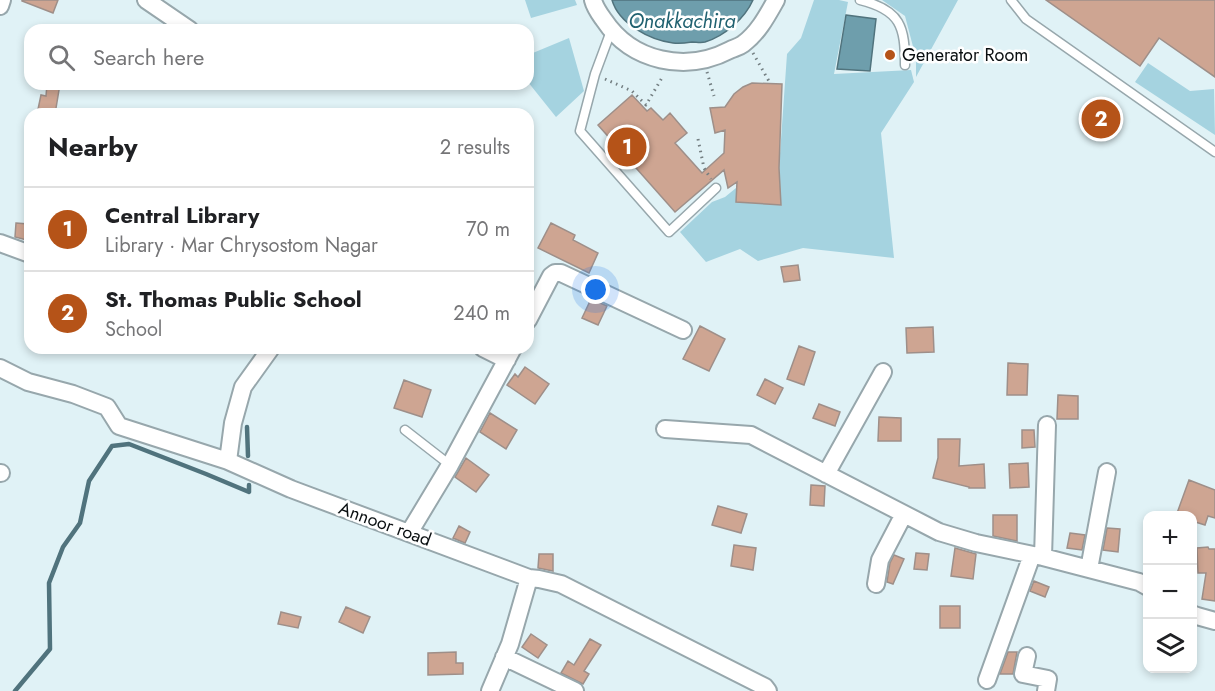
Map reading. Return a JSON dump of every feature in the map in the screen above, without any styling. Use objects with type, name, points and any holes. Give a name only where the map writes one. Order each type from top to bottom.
[{"type":"street","points":[[0,6],[2,0]]},
{"type":"street","points":[[146,0],[181,24]]},
{"type":"street","points":[[593,0],[595,8],[611,31],[633,49],[660,60],[688,63],[717,57],[743,44],[763,23],[776,0]]},
{"type":"street","points":[[0,243],[24,253]]},
{"type":"street","points":[[534,309],[552,276],[555,273],[561,273],[683,330]]},
{"type":"street","points":[[228,461],[233,423],[243,387],[267,354]]},
{"type":"street","points":[[409,533],[450,465],[510,354]]},
{"type":"street","name":"Annoor road","points":[[0,368],[28,382],[73,394],[107,407],[119,426],[228,461],[291,489],[529,578],[561,584],[765,687],[768,691]]},
{"type":"street","points":[[826,474],[883,372]]},
{"type":"street","points":[[987,680],[1037,556],[1047,425]]},
{"type":"street","points":[[665,429],[751,435],[939,532],[1143,584]]},
{"type":"street","points":[[1089,569],[1107,472]]},
{"type":"street","points":[[876,584],[880,560],[904,514]]},
{"type":"street","points":[[490,691],[510,644],[529,578]]},
{"type":"street","points":[[1197,616],[1215,621]]},
{"type":"street","points":[[1027,656],[1023,674],[1048,679],[1046,691]]},
{"type":"street","points":[[504,657],[575,691]]},
{"type":"lane","points":[[860,0],[885,9],[897,20],[905,43],[905,65]]},
{"type":"lane","points":[[1011,0],[1026,19],[1215,152]]},
{"type":"lane","points":[[611,31],[595,74],[580,131],[669,232],[716,188]]},
{"type":"lane","points":[[405,430],[450,465]]},
{"type":"path","points":[[746,40],[770,83]]},
{"type":"path","points":[[704,60],[714,96]]},
{"type":"path","points":[[595,74],[632,91],[646,105],[672,61]]},
{"type":"path","points":[[698,139],[704,168],[716,188]]},
{"type":"shaded area","points":[[525,0],[575,0],[577,5],[531,18]]},
{"type":"shaded area","points":[[814,0],[848,2],[834,74],[911,70],[914,82],[881,133],[894,258],[803,248],[758,261],[740,249],[706,262],[680,232],[712,202],[725,197],[736,188],[737,202],[781,205],[779,168],[787,54],[801,38]]},
{"type":"shaded area","points":[[882,0],[958,0],[916,77],[916,58],[905,16]]},
{"type":"shaded area","points":[[569,38],[584,91],[556,117],[534,90],[534,53]]},
{"type":"shaded area","points":[[1148,63],[1190,91],[1214,89],[1215,135],[1135,82]]},
{"type":"water","name":"Onakkachira","points":[[612,0],[753,0],[740,20],[727,31],[705,42],[678,43],[655,38],[636,29],[621,16]]},
{"type":"water","points":[[846,15],[876,19],[870,71],[837,69]]},
{"type":"building","points":[[22,0],[58,0],[53,13]]},
{"type":"building","points":[[1046,0],[1215,0],[1215,77],[1159,38],[1140,66]]},
{"type":"building","points":[[752,83],[782,84],[779,168],[781,205],[736,202],[737,182],[728,188],[724,170],[675,212],[598,125],[632,95],[647,111],[651,108],[663,120],[670,113],[687,133],[675,143],[702,173],[724,153],[725,130],[715,133],[710,108],[725,107],[734,94]]},
{"type":"building","points":[[46,90],[59,90],[56,108],[38,108],[41,95],[46,96]]},
{"type":"building","points":[[16,223],[24,224],[24,239],[15,237]]},
{"type":"building","points":[[551,223],[575,235],[573,240],[598,253],[589,273],[538,248]]},
{"type":"building","points":[[798,265],[800,280],[784,282],[781,267]]},
{"type":"building","points":[[591,299],[607,306],[598,325],[582,318]]},
{"type":"building","points":[[700,326],[725,339],[709,371],[683,359]]},
{"type":"building","points":[[933,327],[934,352],[907,353],[906,328]]},
{"type":"building","points":[[799,346],[815,352],[804,385],[787,379]]},
{"type":"building","points":[[1008,363],[1028,364],[1027,395],[1007,395]]},
{"type":"building","points":[[525,367],[549,384],[535,404],[507,385],[515,374],[518,377]]},
{"type":"building","points":[[765,379],[783,388],[775,404],[757,395]]},
{"type":"building","points":[[404,380],[431,390],[422,417],[394,408]]},
{"type":"building","points":[[1058,395],[1078,396],[1078,419],[1057,419]]},
{"type":"building","points":[[819,404],[840,412],[835,426],[813,418]]},
{"type":"building","points":[[490,413],[517,430],[506,449],[480,432]]},
{"type":"building","points":[[879,417],[901,418],[901,441],[878,441]]},
{"type":"building","points":[[1022,430],[1034,430],[1035,447],[1022,448]]},
{"type":"building","points":[[938,439],[960,439],[959,466],[984,464],[985,488],[969,488],[933,478],[938,458]]},
{"type":"building","points":[[466,458],[489,475],[476,492],[455,477]]},
{"type":"building","points":[[1028,463],[1029,487],[1010,488],[1009,464]]},
{"type":"building","points":[[1189,480],[1215,490],[1215,518],[1208,516],[1205,525],[1197,523],[1197,511],[1178,511]]},
{"type":"building","points":[[811,485],[825,486],[824,506],[810,505]]},
{"type":"building","points":[[718,506],[747,514],[741,533],[712,525]]},
{"type":"building","points":[[993,515],[1017,515],[1017,541],[993,536]]},
{"type":"building","points":[[459,526],[470,532],[465,543],[453,538]]},
{"type":"building","points":[[1107,528],[1120,529],[1118,552],[1103,550]]},
{"type":"building","points":[[1070,533],[1085,535],[1082,550],[1067,548]]},
{"type":"building","points":[[734,545],[756,548],[753,570],[731,566]]},
{"type":"building","points":[[955,548],[976,554],[973,579],[951,576]]},
{"type":"building","points":[[1197,548],[1215,549],[1215,601],[1202,599],[1206,573],[1198,573]]},
{"type":"building","points":[[916,553],[929,554],[927,570],[914,569]]},
{"type":"building","points":[[539,554],[553,554],[553,571],[538,568]]},
{"type":"building","points":[[894,555],[904,559],[893,584],[887,582],[890,563]]},
{"type":"building","points":[[1034,581],[1049,587],[1045,597],[1030,591]]},
{"type":"building","points":[[940,606],[960,606],[960,628],[940,628]]},
{"type":"building","points":[[346,607],[370,617],[363,633],[339,622]]},
{"type":"building","points":[[281,612],[301,617],[298,628],[278,624]]},
{"type":"building","points":[[531,634],[547,645],[538,658],[522,647]]},
{"type":"building","points":[[590,639],[601,645],[584,671],[589,674],[583,684],[561,673],[568,661],[574,665]]},
{"type":"building","points":[[456,652],[456,663],[463,663],[463,674],[428,675],[428,653]]},
{"type":"building","points":[[1008,652],[1017,652],[1013,674],[1000,674]]},
{"type":"waterway","points":[[247,427],[248,456]]},
{"type":"waterway","points":[[15,691],[50,649],[49,583],[63,547],[80,523],[89,481],[112,446],[129,444],[249,492],[249,485]]},
{"type":"place","name":"Generator Room","points":[[890,55]]},
{"type":"place","name":"St. Thomas Public School","points":[[1101,119]]},
{"type":"place","name":"Central Library","points":[[627,147]]}]
